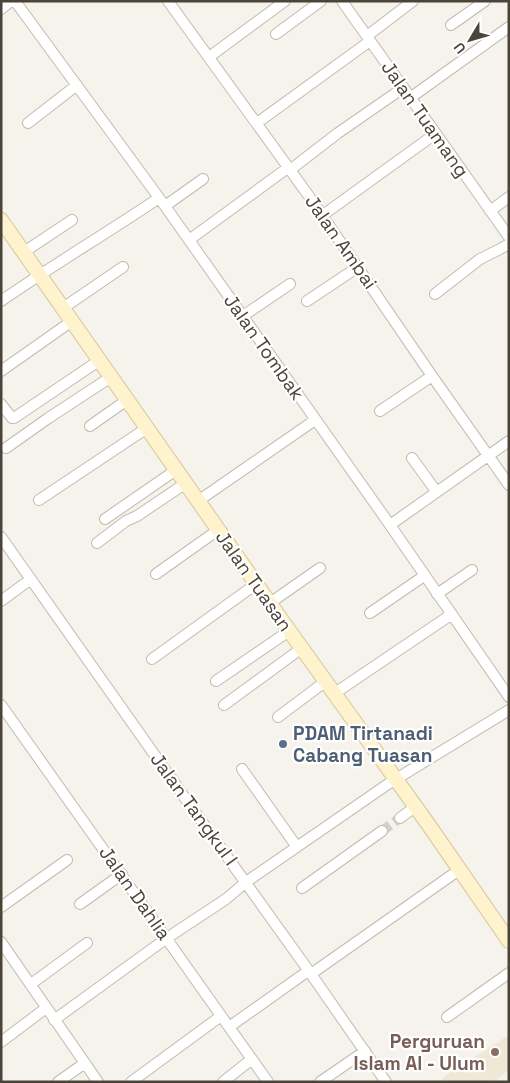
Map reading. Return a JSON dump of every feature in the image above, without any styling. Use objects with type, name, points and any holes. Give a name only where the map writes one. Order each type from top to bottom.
[{"type":"street","points":[[1,8],[13,1]]},
{"type":"street","name":"Jalan Tombak","points":[[13,1],[162,202],[509,696]]},
{"type":"street","name":"Jalan Ambai","points":[[168,1],[289,168],[509,485]]},
{"type":"street","points":[[209,57],[285,1]]},
{"type":"street","points":[[276,34],[320,1]]},
{"type":"street","name":"Jalan Tuamang","points":[[342,1],[509,237]]},
{"type":"street","points":[[257,123],[414,1]]},
{"type":"street","points":[[451,25],[485,1]]},
{"type":"street","points":[[410,98],[509,27]]},
{"type":"street","points":[[28,123],[77,85]]},
{"type":"street","points":[[189,240],[403,88]]},
{"type":"street","points":[[322,216],[435,134]]},
{"type":"street","points":[[1,300],[98,238],[203,179]]},
{"type":"street","points":[[490,212],[509,197]]},
{"type":"street","name":"Jalan Tuasan","points":[[1,220],[509,941]]},
{"type":"street","points":[[24,252],[72,220]]},
{"type":"street","points":[[435,294],[478,261],[509,244]]},
{"type":"street","points":[[63,308],[123,267]]},
{"type":"street","points":[[307,301],[358,267]]},
{"type":"street","points":[[243,316],[290,284]]},
{"type":"street","points":[[1,371],[72,321]]},
{"type":"street","points":[[1,404],[10,416],[14,418],[100,360]]},
{"type":"street","points":[[380,411],[432,376]]},
{"type":"street","points":[[6,448],[111,377]]},
{"type":"street","points":[[90,426],[127,400]]},
{"type":"street","points":[[198,501],[315,420]]},
{"type":"street","points":[[39,500],[147,428]]},
{"type":"street","points":[[390,525],[509,441]]},
{"type":"street","points":[[412,458],[436,491]]},
{"type":"street","points":[[105,519],[176,470]]},
{"type":"street","points":[[97,543],[126,521],[186,483]]},
{"type":"street","points":[[156,574],[218,530]]},
{"type":"street","name":"Jalan Tangkul I","points":[[1,537],[386,1082]]},
{"type":"street","points":[[270,603],[320,568]]},
{"type":"street","points":[[437,594],[472,570]]},
{"type":"street","points":[[370,613],[424,576]]},
{"type":"street","points":[[1,601],[31,579]]},
{"type":"street","points":[[152,659],[256,584]]},
{"type":"street","points":[[335,693],[452,614]]},
{"type":"street","points":[[216,681],[290,631]]},
{"type":"street","points":[[224,705],[302,648]]},
{"type":"street","points":[[278,717],[326,681]]},
{"type":"street","name":"Jalan Dahlia","points":[[1,705],[268,1082]]},
{"type":"street","points":[[54,1020],[167,938],[226,899],[246,882],[395,780],[509,710]]},
{"type":"street","points":[[242,769],[297,847]]},
{"type":"street","points":[[400,818],[415,807]]},
{"type":"street","points":[[302,888],[382,830]]},
{"type":"street","points":[[1,907],[67,860]]},
{"type":"street","points":[[229,1027],[459,870]]},
{"type":"street","points":[[80,904],[122,874]]},
{"type":"street","points":[[1,942],[98,1082]]},
{"type":"street","points":[[31,984],[87,943]]},
{"type":"street","points":[[447,1017],[509,972]]},
{"type":"street","points":[[1,1042],[46,1008]]},
{"type":"street","points":[[132,1082],[221,1016]]},
{"type":"street","points":[[320,1082],[365,1051]]},
{"type":"street","points":[[223,1082],[252,1059]]},
{"type":"street","points":[[58,1082],[85,1064]]},
{"type":"shaded area","name":"Perguruan Islam Al - Ulum","points":[[509,1035],[509,1070],[493,1082],[445,1082],[442,1078]]},
{"type":"tunnel","points":[[382,831],[400,818]]},
{"type":"place","name":"PDAM Tirtanadi Cabang Tuasan","points":[[283,744]]},
{"type":"place","name":"Perguruan Islam Al - Ulum","points":[[495,1052]]}]
